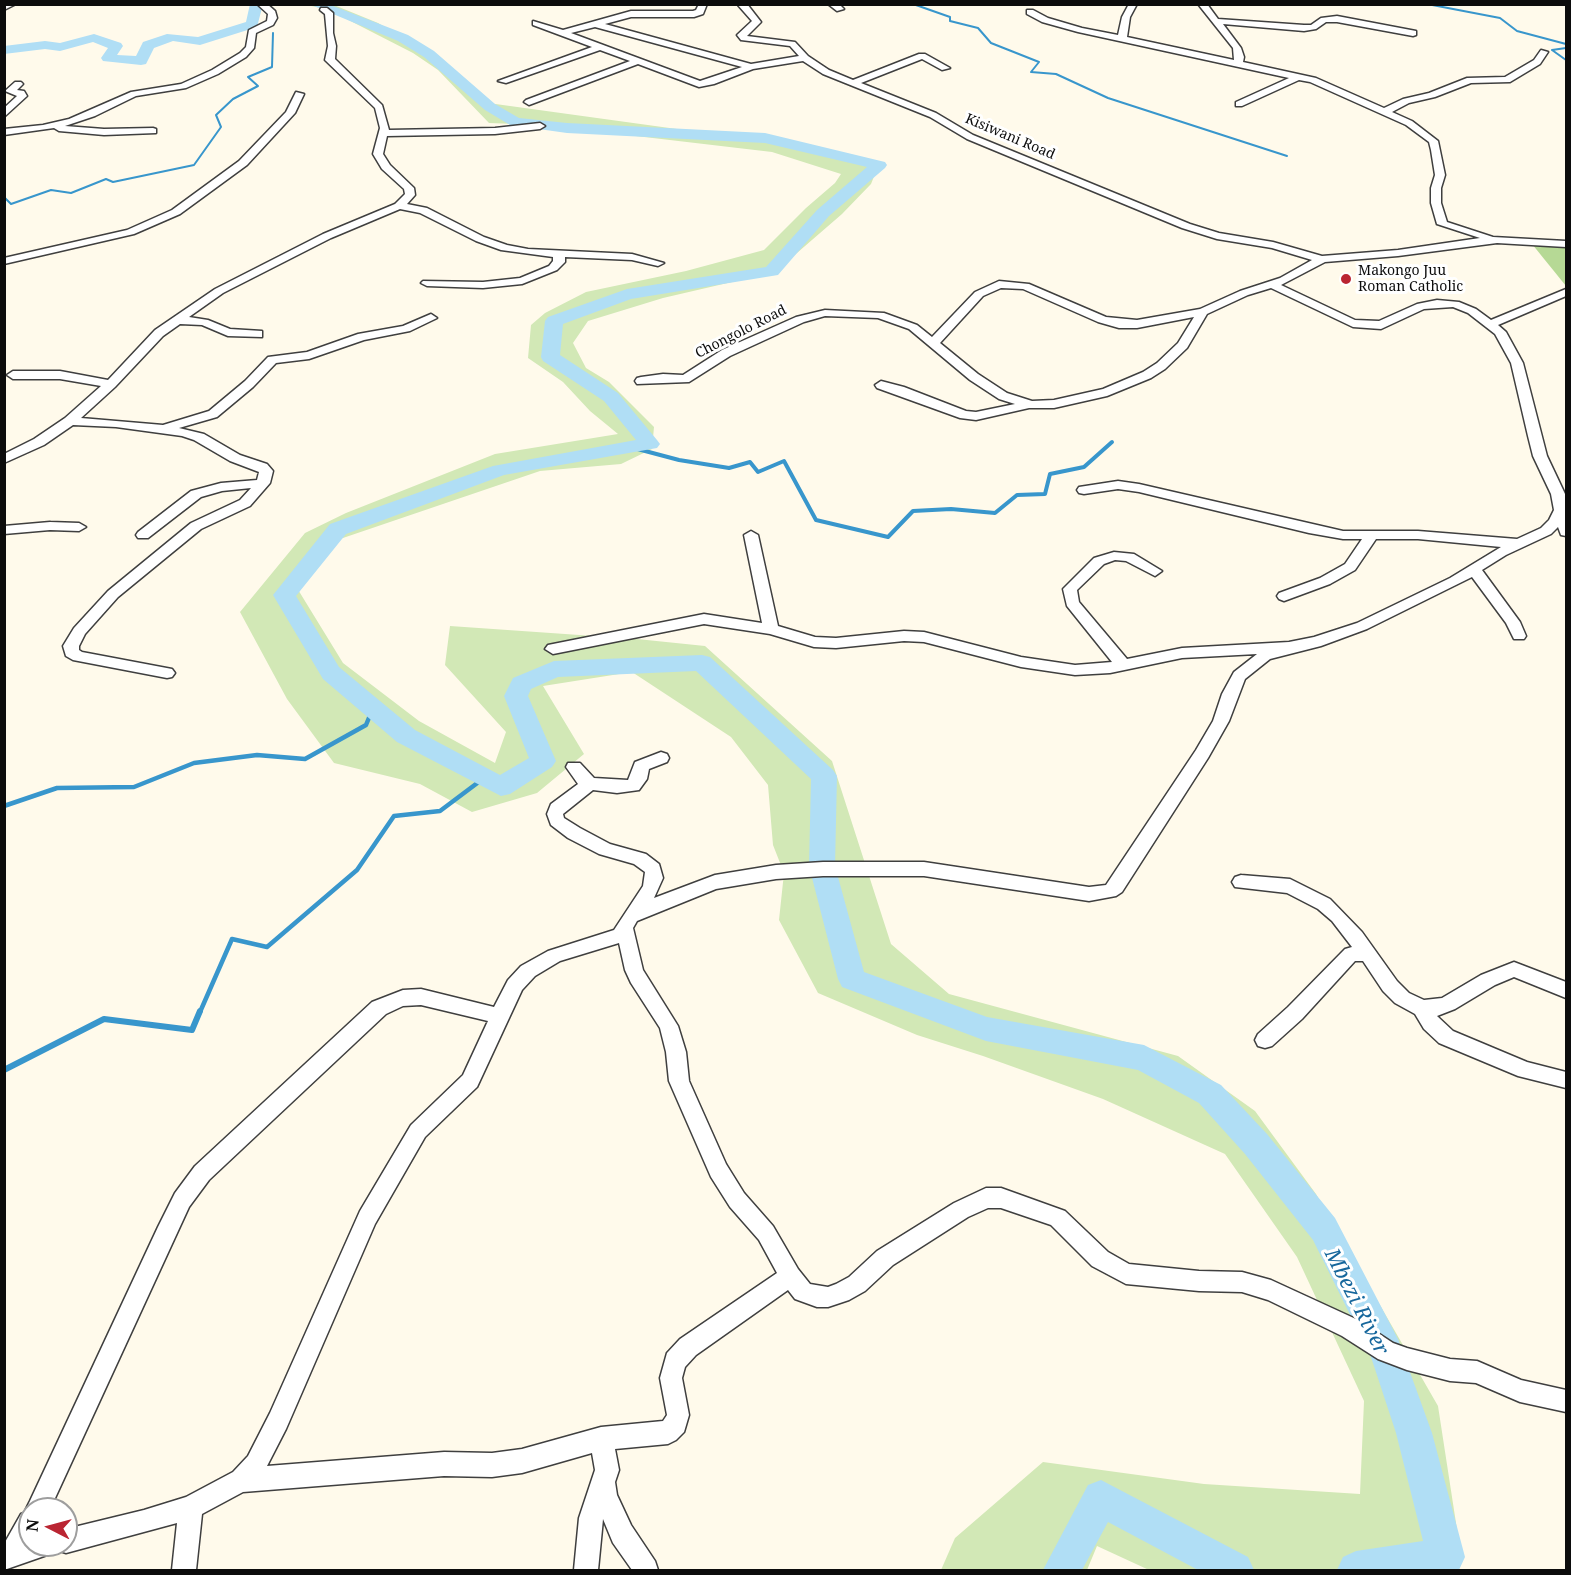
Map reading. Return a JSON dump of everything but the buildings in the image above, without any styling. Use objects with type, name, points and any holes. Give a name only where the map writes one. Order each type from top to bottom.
[{"type":"street","points":[[4,8],[12,4]]},
{"type":"street","points":[[43,128],[92,114],[134,94],[183,86],[232,63],[250,48],[252,32],[270,23],[273,18],[272,14],[261,4]]},
{"type":"street","points":[[562,33],[631,14],[694,14],[700,12],[703,4]]},
{"type":"street","name":"Kisiwani Road","points":[[741,4],[749,10],[757,22],[754,27],[742,34],[747,39],[792,44],[805,58],[826,72],[933,115],[970,137],[1217,237],[1273,245],[1322,259]]},
{"type":"street","points":[[1122,39],[1126,17],[1133,4]]},
{"type":"street","points":[[1202,4],[1237,48],[1240,57],[1238,63]]},
{"type":"street","points":[[4,459],[39,442],[70,421],[111,384],[150,341],[176,320],[248,274],[327,236],[399,206],[410,195],[410,191],[386,167],[378,154],[385,123],[379,107],[330,60],[332,46],[329,33],[329,13],[324,10]]},
{"type":"street","points":[[1030,12],[1056,23],[1122,39],[1200,57],[1301,76],[1322,83],[1418,128],[1433,141],[1439,163],[1436,203],[1442,224],[1497,240]]},
{"type":"street","points":[[1214,21],[1304,28],[1324,20],[1337,19],[1413,33]]},
{"type":"street","points":[[536,23],[699,84],[751,68],[805,58]]},
{"type":"street","points":[[595,24],[751,68]]},
{"type":"street","points":[[503,81],[601,47]]},
{"type":"street","points":[[1384,112],[1406,101],[1441,92],[1470,80],[1507,80],[1537,62],[1544,52]]},
{"type":"street","points":[[853,83],[922,56],[945,68]]},
{"type":"street","points":[[529,102],[639,61]]},
{"type":"street","points":[[1239,104],[1301,76]]},
{"type":"street","points":[[4,114],[21,96],[21,93],[10,91],[18,84]]},
{"type":"street","points":[[4,261],[130,232],[176,212],[243,164],[290,113],[299,94]]},
{"type":"street","points":[[384,132],[511,131],[540,126]]},
{"type":"street","points":[[4,132],[43,128],[104,132],[153,131]]},
{"type":"street","points":[[399,206],[423,210],[495,245],[517,251],[632,257],[658,263]]},
{"type":"street","points":[[933,342],[956,321],[979,294],[999,284],[1025,286],[1102,320],[1119,324],[1137,324],[1203,312],[1322,259],[1398,253],[1497,240],[1566,244]]},
{"type":"street","points":[[427,283],[483,285],[522,281],[553,268],[559,262],[559,253]]},
{"type":"street","points":[[1270,284],[1338,317],[1367,326],[1387,323],[1422,306],[1437,303],[1463,307],[1491,324],[1500,332],[1517,363],[1534,436],[1562,501],[1566,532]]},
{"type":"street","points":[[1491,324],[1536,307],[1566,292]]},
{"type":"street","name":"Chongolo Road","points":[[640,381],[663,378],[685,379],[747,343],[800,319],[825,313],[880,315],[913,327],[989,388],[1003,396],[1031,405],[1054,404],[1082,399],[1127,385],[1147,375],[1161,366],[1183,345],[1203,312]]},
{"type":"street","points":[[159,428],[186,423],[213,414],[249,384],[272,360],[309,355],[362,337],[406,328],[431,318]]},
{"type":"street","points":[[176,320],[204,322],[228,332],[258,334]]},
{"type":"street","points":[[13,375],[60,375],[111,384]]},
{"type":"street","points":[[881,385],[964,415],[976,416],[1031,405]]},
{"type":"street","points":[[70,421],[159,428],[192,435],[235,458],[262,467],[267,476],[245,503],[196,526],[104,602],[79,631],[71,646],[71,652],[78,656],[167,673]]},
{"type":"street","points":[[1551,478],[1566,477]]},
{"type":"street","points":[[143,535],[196,494],[221,487],[263,483]]},
{"type":"street","points":[[1084,490],[1118,485],[1139,488],[1309,530],[1343,535],[1371,537],[1418,535],[1521,544]]},
{"type":"street","points":[[553,649],[689,621],[704,620],[771,629],[814,642],[836,644],[904,636],[924,637],[1021,662],[1075,670],[1094,670],[1182,653],[1289,646],[1316,642],[1362,626],[1455,581],[1501,552],[1546,531],[1555,522],[1562,501]]},
{"type":"street","points":[[4,530],[50,526],[79,527]]},
{"type":"street","points":[[751,535],[771,629]]},
{"type":"street","points":[[1284,596],[1325,581],[1350,567],[1371,537]]},
{"type":"street","points":[[1123,664],[1072,603],[1070,590],[1099,561],[1114,556],[1138,560],[1155,571]]},
{"type":"street","points":[[1474,568],[1514,622],[1519,636]]},
{"type":"street","points":[[628,923],[668,899],[715,882],[776,872],[924,868],[1089,894],[1110,891],[1116,887],[1202,754],[1221,721],[1239,676],[1265,655],[1289,646]]},
{"type":"street","points":[[587,783],[617,787],[633,786],[639,779],[641,765],[661,758]]},
{"type":"street","points":[[78,1538],[144,1522],[191,1507],[241,1480],[256,1464],[278,1421],[367,1218],[418,1131],[470,1081],[515,985],[528,971],[554,956],[620,935],[651,888],[654,878],[652,869],[640,860],[616,854],[574,833],[557,821],[555,814],[557,808],[584,790],[587,783],[583,774],[574,767]]},
{"type":"street","points":[[1241,882],[1290,886],[1324,904],[1356,937],[1390,986],[1402,998],[1422,1008],[1433,1009],[1448,1004],[1510,969],[1518,969],[1566,990]]},
{"type":"street","points":[[628,923],[634,970],[640,983],[669,1026],[676,1052],[679,1081],[718,1170],[737,1200],[766,1233],[790,1276],[803,1292],[817,1297],[828,1297],[841,1293],[857,1284],[885,1258],[961,1210],[986,1198],[1001,1198],[1058,1218],[1100,1259],[1126,1274],[1199,1281],[1242,1282],[1271,1290],[1350,1328],[1386,1351],[1407,1359],[1450,1370],[1477,1372],[1520,1391],[1566,1401]]},
{"type":"street","points":[[1265,1040],[1351,954],[1365,953]]},
{"type":"street","points":[[44,1497],[165,1234],[182,1200],[202,1173],[379,1008],[389,1003],[421,997],[499,1016]]},
{"type":"street","points":[[1422,1008],[1431,1023],[1446,1037],[1526,1070],[1566,1080]]},
{"type":"street","points":[[241,1480],[444,1464],[492,1465],[522,1461],[601,1440],[668,1432],[676,1424],[678,1415],[671,1378],[675,1360],[688,1347],[790,1276]]},
{"type":"street","points":[[601,1440],[607,1470],[604,1496],[622,1534],[646,1570]]},
{"type":"street","points":[[586,1570],[591,1518],[607,1470]]},
{"type":"street","points":[[184,1570],[191,1507]]},
{"type":"street","points":[[8,1557],[18,1542]]},
{"type":"green space","points":[[306,5],[334,5],[378,23],[443,65],[481,102],[684,130],[768,138],[879,164],[871,184],[842,214],[775,272],[663,298],[588,321],[573,343],[586,368],[609,382],[654,427],[652,449],[621,464],[540,471],[340,539],[297,588],[343,663],[419,721],[495,763],[506,732],[445,665],[450,626],[705,646],[832,761],[891,944],[949,994],[1178,1056],[1255,1111],[1316,1194],[1438,1406],[1462,1562],[1444,1570],[1149,1570],[1097,1546],[1087,1570],[941,1570],[955,1538],[1043,1462],[1204,1484],[1360,1494],[1364,1401],[1297,1257],[1225,1154],[1103,1099],[917,1035],[818,993],[779,920],[784,873],[773,845],[768,785],[731,737],[632,672],[543,686],[584,754],[537,793],[472,812],[420,784],[334,763],[287,699],[240,612],[305,533],[346,513],[495,454],[618,434],[590,411],[563,382],[528,358],[531,325],[545,313],[586,292],[686,271],[764,250],[835,183],[841,174],[772,152],[542,125],[489,123],[438,70],[413,53],[327,9]]},
{"type":"green space","points":[[1566,243],[1566,286],[1532,244]]},
{"type":"waterway","points":[[4,50],[45,45],[60,47],[94,38],[116,46],[108,58],[141,61],[148,45],[172,37],[200,41],[215,34],[252,24],[257,4]]},
{"type":"waterway","name":"Mbezi River","points":[[315,4],[403,38],[429,54],[490,107],[515,122],[567,128],[765,138],[879,165],[823,213],[772,271],[627,294],[554,321],[550,357],[611,397],[650,444],[500,470],[338,529],[284,595],[331,673],[406,736],[501,787],[543,761],[516,696],[521,684],[554,669],[702,663],[824,776],[822,866],[852,979],[986,1029],[1144,1058],[1210,1094],[1256,1144],[1324,1229],[1386,1351],[1414,1433],[1446,1557],[1356,1570]]},
{"type":"waterway","points":[[913,4],[950,17],[950,21],[978,28],[991,43],[1039,62],[1031,72],[1056,74],[1108,98],[1287,156]]},
{"type":"waterway","points":[[1427,4],[1500,18],[1517,31],[1566,44]]},
{"type":"waterway","points":[[4,197],[11,204],[51,190],[71,193],[106,179],[113,182],[194,165],[221,127],[216,115],[233,99],[258,86],[248,77],[272,67],[273,33]]},
{"type":"waterway","points":[[1566,48],[1552,50],[1566,60]]},
{"type":"waterway","points":[[630,447],[679,460],[729,468],[750,462],[758,472],[784,461],[816,520],[888,537],[913,511],[951,509],[995,513],[1017,495],[1045,494],[1050,474],[1084,467],[1112,442]]},
{"type":"waterway","points":[[4,806],[57,788],[134,787],[194,763],[257,755],[305,759],[366,725],[373,708]]},
{"type":"waterway","points":[[200,1012],[232,939],[267,947],[357,870],[394,816],[440,811],[484,778]]},
{"type":"waterway","points":[[4,1070],[104,1019],[192,1030],[200,1011]]},
{"type":"waterway","points":[[1062,1570],[1101,1498],[1235,1570]]},
{"type":"place","name":"Makongo Juu Roman Catholic","points":[[1346,279]]}]
